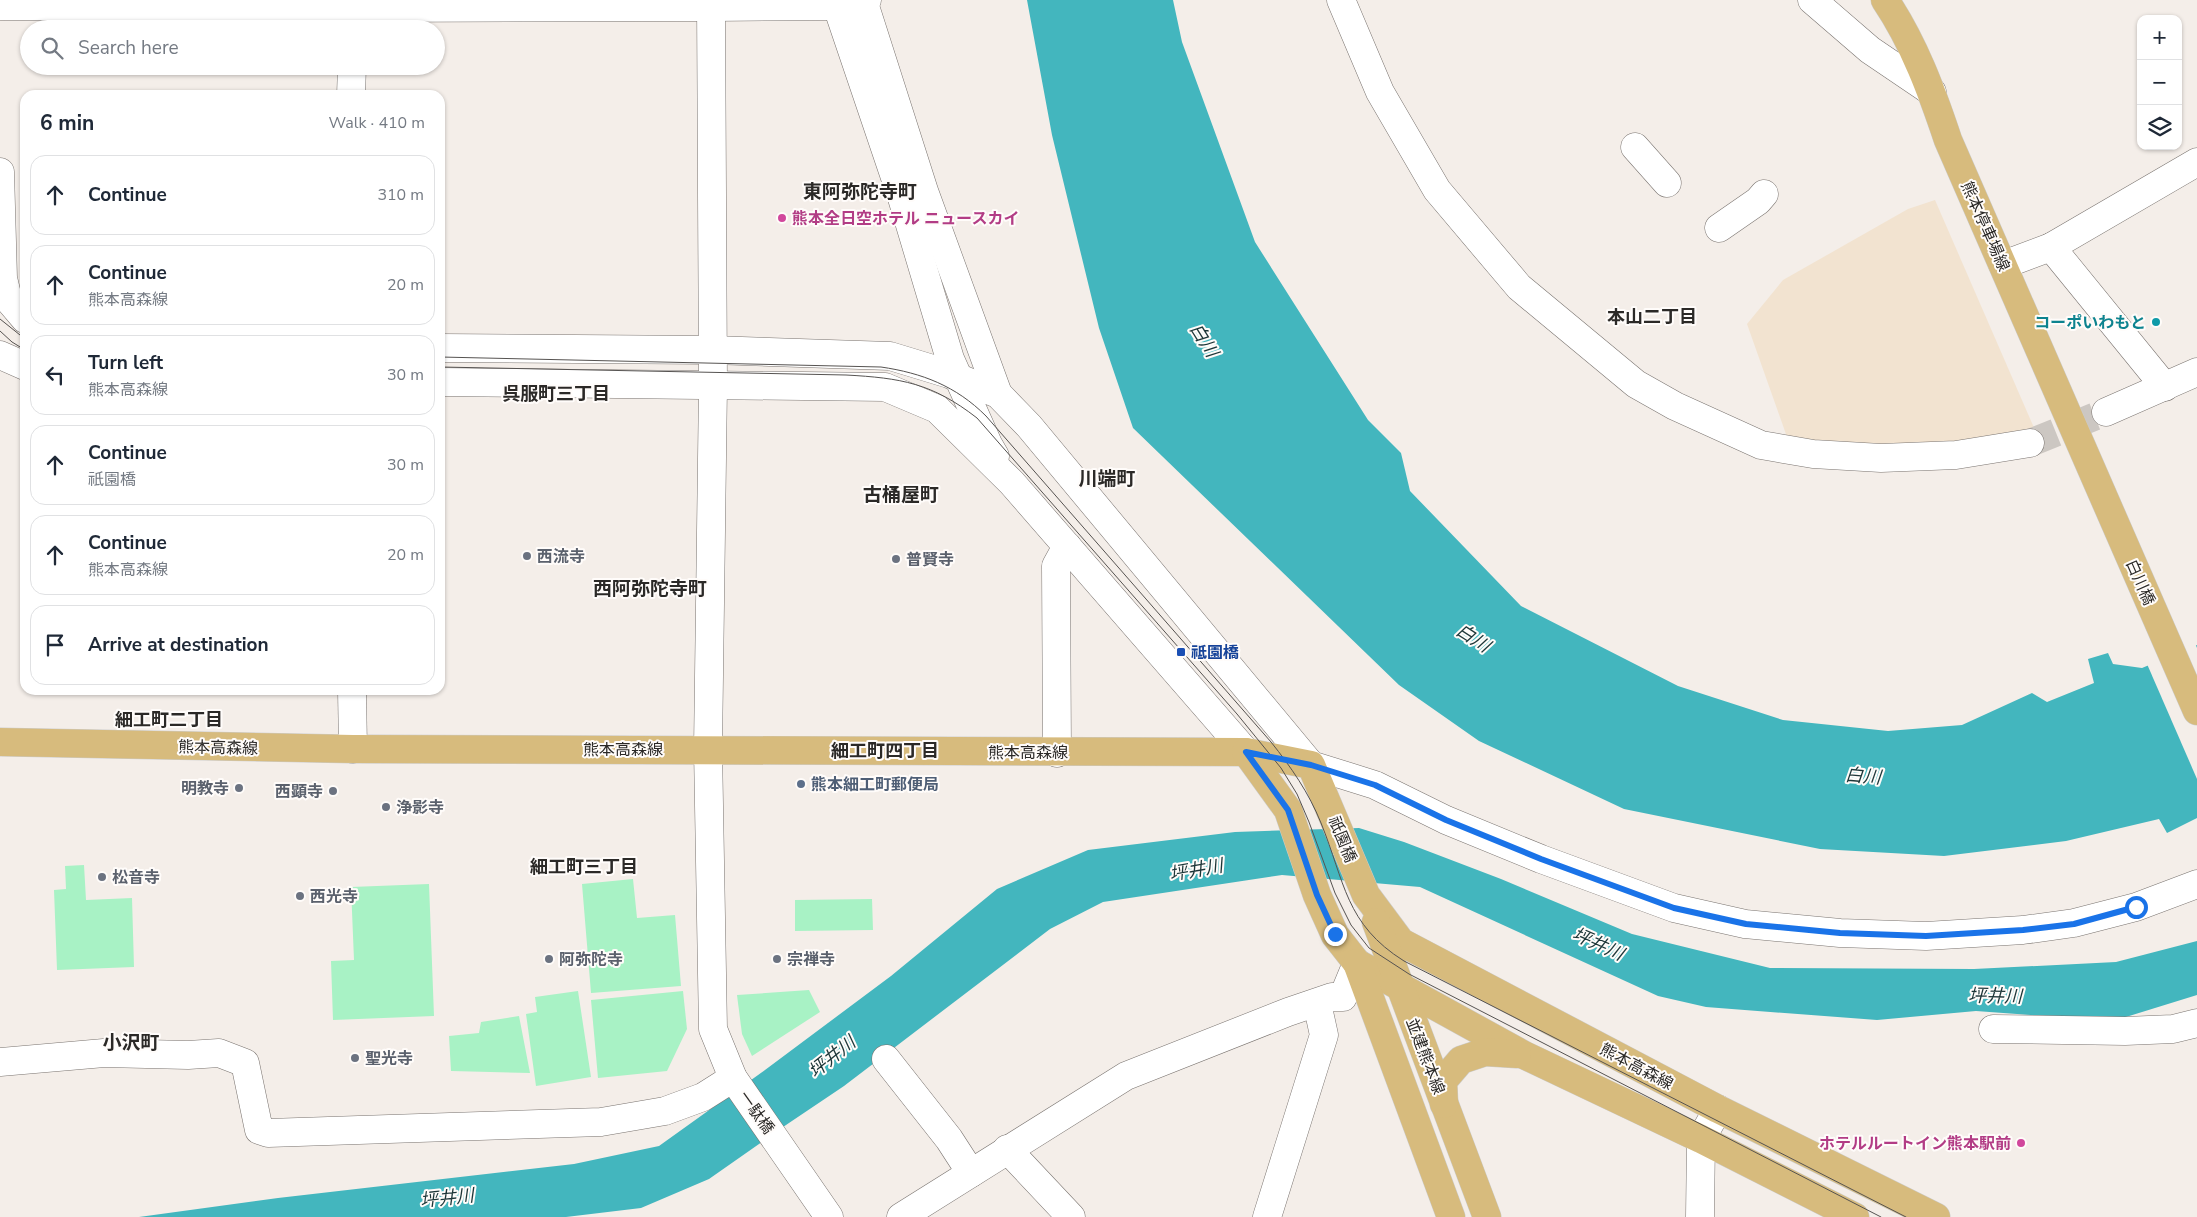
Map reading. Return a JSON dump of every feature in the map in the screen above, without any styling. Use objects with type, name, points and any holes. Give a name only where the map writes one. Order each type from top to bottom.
[{"type":"main road","name":"熊本停車場線","points":[[1885,0],[1898,20],[1932,92],[1948,140],[2085,454]]},
{"type":"main road","name":"白川橋","points":[[2085,454],[2197,711]]},
{"type":"main road","name":"熊本高森線","points":[[0,742],[353,749],[708,749],[1057,753],[1246,752],[1311,765]]},
{"type":"main road","points":[[1246,752],[1288,810],[1317,895],[1335,934],[1357,963],[1524,1055],[1855,1217]]},
{"type":"main road","name":"祇園橋","points":[[1311,765],[1364,891]]},
{"type":"main road","name":"熊本高森線","points":[[1364,891],[1401,942],[1718,1109],[1936,1217]]},
{"type":"main road","name":"並建熊本線","points":[[1364,891],[1488,1217]]},
{"type":"main road","name":"並建熊本線","points":[[1357,963],[1450,1217]]},
{"type":"main road","points":[[1444,1104],[1443,1081],[1461,1060],[1486,1052],[1524,1055]]},
{"type":"street","points":[[1340,0],[1380,92],[1437,190],[1519,287],[1636,384],[1675,406],[1761,444],[1813,454],[1881,458],[1947,455],[2030,443]]},
{"type":"street","points":[[1812,0],[1870,50],[1932,92]]},
{"type":"street","points":[[0,6],[353,12],[853,1]]},
{"type":"street","points":[[853,1],[902,198],[950,359],[988,444],[1012,483]]},
{"type":"street","points":[[853,1],[998,394]]},
{"type":"street","name":"一駄橋","points":[[711,4],[713,386],[708,749],[713,1029],[733,1078],[829,1217]]},
{"type":"street","points":[[351,90],[352,75]]},
{"type":"street","points":[[1635,147],[1667,182]]},
{"type":"street","points":[[2003,265],[2051,248],[2197,162]]},
{"type":"street","points":[[0,172],[2,278],[8,299],[20,313]]},
{"type":"street","points":[[1719,228],[1758,201],[1764,194]]},
{"type":"street","points":[[2051,248],[2165,387]]},
{"type":"street","points":[[890,356],[925,342],[937,316]]},
{"type":"street","points":[[445,348],[712,350],[890,356],[959,378],[998,394],[1029,426],[1311,765],[1375,785],[1446,820],[1524,852],[1674,908],[1746,924],[1840,933],[1926,936],[2023,930],[2074,924],[2136,907],[2197,884]]},
{"type":"street","points":[[0,355],[20,364]]},
{"type":"street","points":[[2106,412],[2197,372]]},
{"type":"street","points":[[445,382],[885,387],[938,409],[1012,483],[1246,752]]},
{"type":"street","points":[[1057,753],[1056,566],[1067,546]]},
{"type":"street","points":[[352,695],[353,749]]},
{"type":"street","points":[[901,1217],[1126,1076],[1288,1012],[1332,997],[1343,997],[1357,963]]},
{"type":"street","points":[[1267,1217],[1324,1035],[1317,1003]]},
{"type":"street","points":[[1288,1012],[1314,1034],[1316,1058]]},
{"type":"street","points":[[1993,1029],[2125,1031],[2173,1029],[2197,1023]]},
{"type":"street","points":[[0,1062],[104,1053],[188,1056],[219,1053],[245,1063],[259,1130],[268,1132],[601,1122],[665,1111],[703,1097],[733,1078]]},
{"type":"street","points":[[886,1059],[949,1139],[971,1173]]},
{"type":"street","points":[[1700,1217],[1701,1140],[1718,1109]]},
{"type":"street","points":[[1007,1149],[1070,1217]]},
{"type":"shaded area","points":[[1935,200],[2035,430],[1976,444],[1852,448],[1787,437],[1747,324],[1783,280],[1908,209]]},
{"type":"green space","points":[[84,865],[86,900],[132,898],[134,967],[57,970],[54,890],[66,889],[65,866]]},
{"type":"green space","points":[[633,879],[637,918],[675,915],[681,986],[591,993],[582,884]]},
{"type":"green space","points":[[429,884],[434,1016],[333,1020],[331,961],[354,960],[351,887]]},
{"type":"green space","points":[[872,899],[873,930],[795,931],[795,900]]},
{"type":"green space","points":[[809,990],[820,1012],[752,1056],[742,1034],[737,995]]},
{"type":"green space","points":[[578,991],[591,1077],[536,1086],[526,1014],[537,1012],[535,997]]},
{"type":"green space","points":[[683,991],[687,1029],[667,1071],[598,1078],[591,1000]]},
{"type":"green space","points":[[519,1016],[530,1073],[451,1071],[449,1036],[479,1033],[481,1022]]},
{"type":"water","name":"白川","points":[[1027,0],[1173,0],[1182,42],[1255,242],[1368,420],[1401,453],[1410,491],[1521,606],[1678,686],[1783,720],[1888,731],[1962,725],[2032,693],[2047,702],[2094,683],[2088,659],[2108,653],[2113,664],[2142,668],[2197,645],[2197,818],[2167,833],[2159,819],[2066,841],[1944,856],[1820,849],[1624,809],[1479,741],[1399,685],[1133,428],[1099,328],[1052,135]]},
{"type":"water","name":"坪井川","points":[[1359,828],[1404,842],[1501,879],[1632,934],[1770,968],[1974,969],[2116,962],[2197,941],[2197,995],[2113,1021],[1976,1011],[1877,1020],[1706,1007],[1658,996],[1420,887],[1282,875],[1103,902],[1050,929],[844,1086],[709,1179],[641,1208],[566,1217],[139,1217],[278,1198],[574,1164],[659,1146],[891,976],[997,889],[1088,850],[1235,832]]},
{"type":"pier","points":[[2195,643],[2197,648],[2197,779],[2147,664]]},
{"type":"tunnel","points":[[2030,443],[2106,412]]},
{"type":"tram line","points":[[0,319],[20,335]]},
{"type":"tram line","points":[[0,331],[20,347]]},
{"type":"tram line","points":[[445,357],[881,367],[924,377],[950,389],[986,416],[1271,742],[1311,801],[1329,844],[1342,883],[1358,917],[1384,947],[1404,961],[1906,1217]]},
{"type":"tram line","points":[[445,367],[846,375],[883,378],[915,384],[961,406],[977,418],[1237,714],[1281,768],[1297,794],[1335,893],[1351,925],[1369,948],[1409,974],[1881,1217]]},
{"type":"place","name":"熊本全日空ホテル ニュースカイ","points":[[782,218]]},
{"type":"place","name":"コーポいわもと","points":[[2156,322]]},
{"type":"place","name":"西流寺","points":[[527,556]]},
{"type":"place","name":"普賢寺","points":[[896,559]]},
{"type":"place","name":"祗園橋","points":[[1181,652]]},
{"type":"place","name":"熊本細工町郵便局","points":[[801,784]]},
{"type":"place","name":"明教寺","points":[[239,788]]},
{"type":"place","name":"西顕寺","points":[[333,791]]},
{"type":"place","name":"浄影寺","points":[[386,807]]},
{"type":"place","name":"松音寺","points":[[102,877]]},
{"type":"place","name":"西光寺","points":[[300,896]]},
{"type":"place","name":"阿弥陀寺","points":[[549,959]]},
{"type":"place","name":"宗禅寺","points":[[777,959]]},
{"type":"place","name":"聖光寺","points":[[355,1058]]},
{"type":"place","name":"ホテルルートイン熊本駅前","points":[[2021,1143]]},
{"type":"district","name":"東阿弥陀寺町","points":[[860,191]]},
{"type":"district","name":"本山二丁目","points":[[1652,317]]},
{"type":"district","name":"呉服町三丁目","points":[[556,394]]},
{"type":"district","name":"川端町","points":[[1107,478]]},
{"type":"district","name":"古桶屋町","points":[[901,494]]},
{"type":"district","name":"西阿弥陀寺町","points":[[650,588]]},
{"type":"district","name":"細工町二丁目","points":[[169,720]]},
{"type":"district","name":"細工町四丁目","points":[[885,751]]},
{"type":"district","name":"細工町三丁目","points":[[584,867]]},
{"type":"district","name":"小沢町","points":[[131,1042]]},
{"type":"route","points":[[1335,934],[1317,895],[1288,810],[1246,752],[1311,765],[1375,785],[1446,820],[1541,859],[1674,908],[1746,924],[1840,933],[1926,936],[2023,930],[2074,924],[2136,907]]}]
